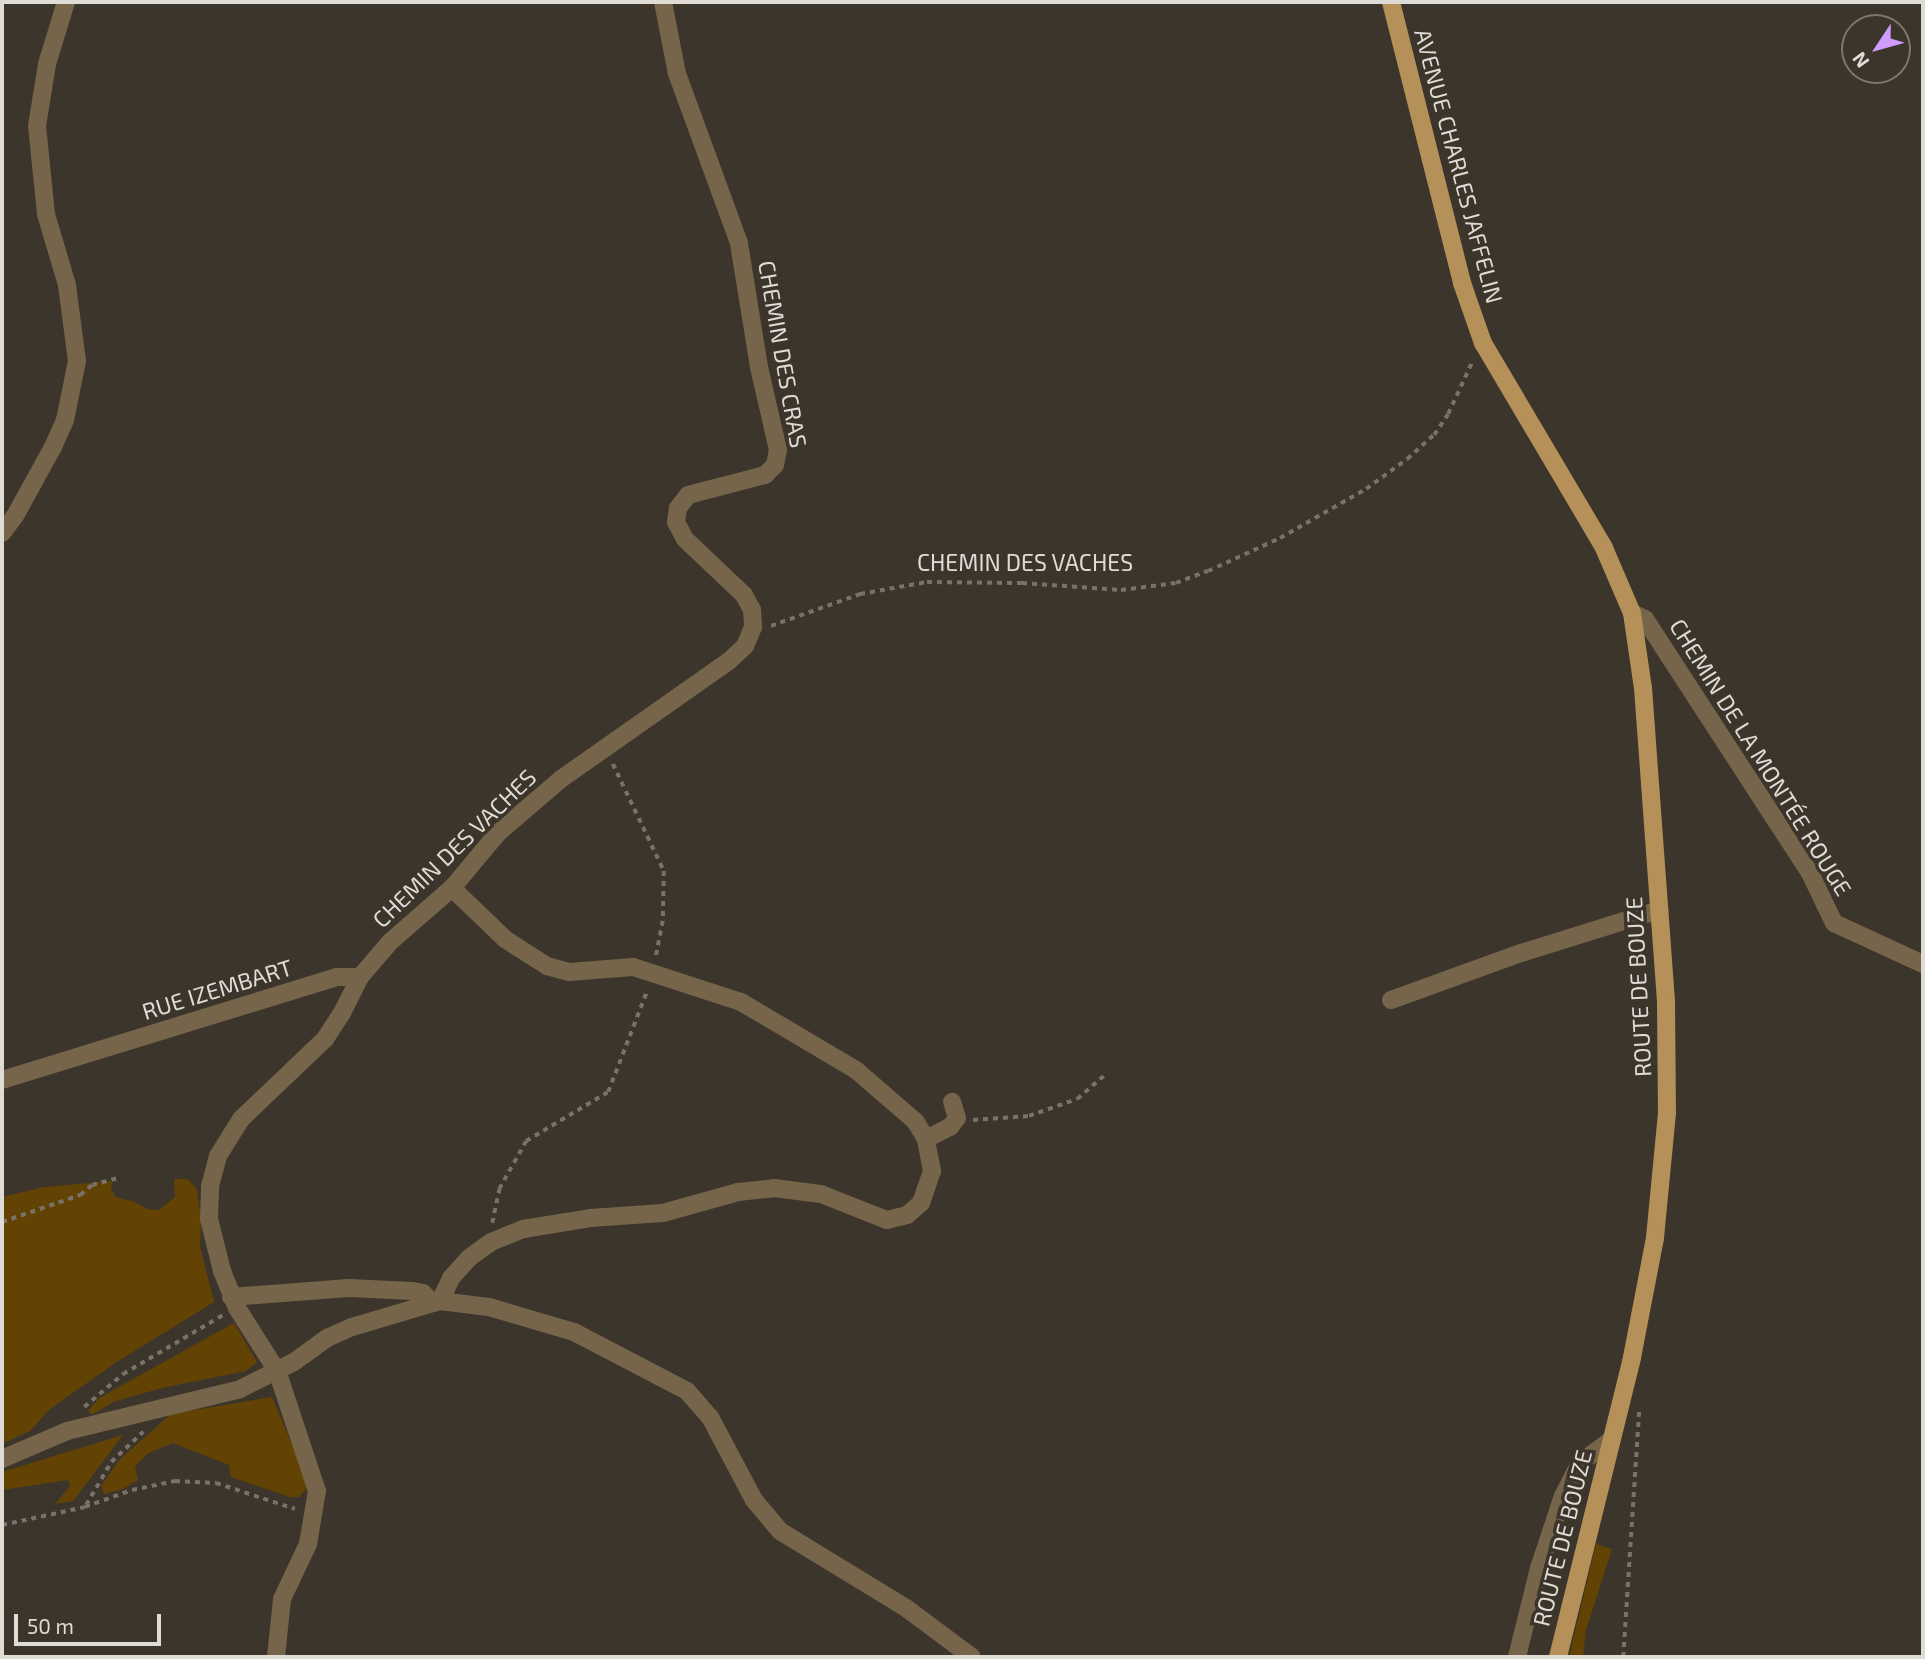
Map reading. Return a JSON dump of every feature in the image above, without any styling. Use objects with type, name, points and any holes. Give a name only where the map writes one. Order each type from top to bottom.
[{"type":"main road","name":"AVENUE CHARLES JAFFELIN","points":[[1391,2],[1459,270],[1483,343]]},
{"type":"main road","name":"ROUTE DE BOUZE","points":[[1483,343],[1604,548],[1632,613],[1644,700],[1666,1002],[1665,1126],[1655,1238],[1632,1358],[1558,1657]]},
{"type":"street","points":[[2,533],[15,516],[53,447],[71,394],[77,361],[67,285],[46,214],[37,126],[47,64],[66,2]]},
{"type":"street","name":"CHEMIN DES CRAS","points":[[663,2],[677,74],[739,243],[760,367],[778,450],[775,464],[765,475],[688,495],[678,508],[676,522],[685,539],[744,595],[752,610],[753,628]]},
{"type":"street","name":"CHEMIN DE LA MONTÉE ROUGE","points":[[1632,613],[1645,619],[1811,875],[1835,923],[1923,964]]},
{"type":"street","name":"CHEMIN DES VACHES","points":[[276,1657],[282,1599],[308,1544],[310,1514],[317,1492],[277,1371],[234,1303],[209,1219],[210,1186],[218,1156],[241,1119],[325,1039],[360,977],[390,942],[452,888],[498,833],[603,748],[729,661],[745,646],[753,628]]},
{"type":"street","points":[[437,1302],[460,1268],[491,1242],[523,1229],[564,1221],[639,1217],[738,1192],[774,1188],[821,1194],[876,1217],[898,1219],[915,1210],[927,1193],[932,1171],[926,1139],[915,1121],[896,1101],[856,1070],[741,1002],[633,967],[569,972],[547,966],[505,939],[452,888]]},
{"type":"street","points":[[1391,1000],[1521,953],[1659,910]]},
{"type":"street","name":"RUE IZEMBART","points":[[2,1080],[336,977],[360,977]]},
{"type":"street","points":[[926,1139],[950,1127],[954,1110]]},
{"type":"street","points":[[234,1303],[349,1288],[423,1293],[437,1302]]},
{"type":"street","points":[[2,1459],[66,1431],[240,1388],[277,1371],[327,1338],[352,1327],[437,1302],[489,1307],[574,1332],[687,1391],[719,1430],[764,1514],[780,1531],[906,1608],[972,1657]]},
{"type":"street","points":[[1517,1657],[1563,1496],[1579,1464],[1611,1440]]},
{"type":"path","name":"CHEMIN DES VACHES","points":[[753,628],[766,628],[860,594],[927,582],[1022,583],[1121,590],[1175,583],[1208,572],[1280,538],[1366,489],[1421,448],[1448,414],[1483,343]]},
{"type":"path","points":[[491,1242],[492,1220],[499,1189],[526,1140],[608,1092],[653,975],[663,921],[664,871],[657,850],[603,748]]},
{"type":"path","points":[[954,1110],[978,1121],[1029,1116],[1077,1099],[1105,1075]]},
{"type":"path","points":[[2,1222],[80,1195],[92,1185],[119,1178]]},
{"type":"path","points":[[66,1431],[90,1400],[123,1374],[234,1303]]},
{"type":"path","points":[[1623,1657],[1640,1398]]},
{"type":"path","points":[[85,1507],[111,1462],[166,1407]]},
{"type":"path","points":[[2,1525],[85,1507],[132,1490],[175,1481],[216,1483],[310,1514]]},
{"type":"shaded area","points":[[174,1179],[188,1179],[197,1190],[201,1220],[200,1247],[214,1302],[115,1363],[49,1410],[30,1431],[2,1444],[2,1197],[44,1187],[112,1181],[111,1190],[116,1197],[135,1202],[147,1209],[159,1210],[175,1197]]},
{"type":"shaded area","points":[[234,1323],[257,1362],[246,1371],[162,1388],[113,1402],[92,1415],[88,1411],[99,1398]]},
{"type":"shaded area","points":[[272,1397],[305,1475],[308,1487],[299,1497],[290,1497],[231,1477],[229,1465],[173,1443],[148,1453],[135,1467],[138,1480],[123,1489],[104,1494],[101,1486],[120,1459],[171,1414]]},
{"type":"shaded area","points":[[123,1435],[73,1501],[55,1504],[70,1486],[68,1480],[2,1490],[2,1472]]},
{"type":"shaded area","points":[[1596,1544],[1612,1549],[1586,1630],[1583,1657],[1569,1657]]}]
